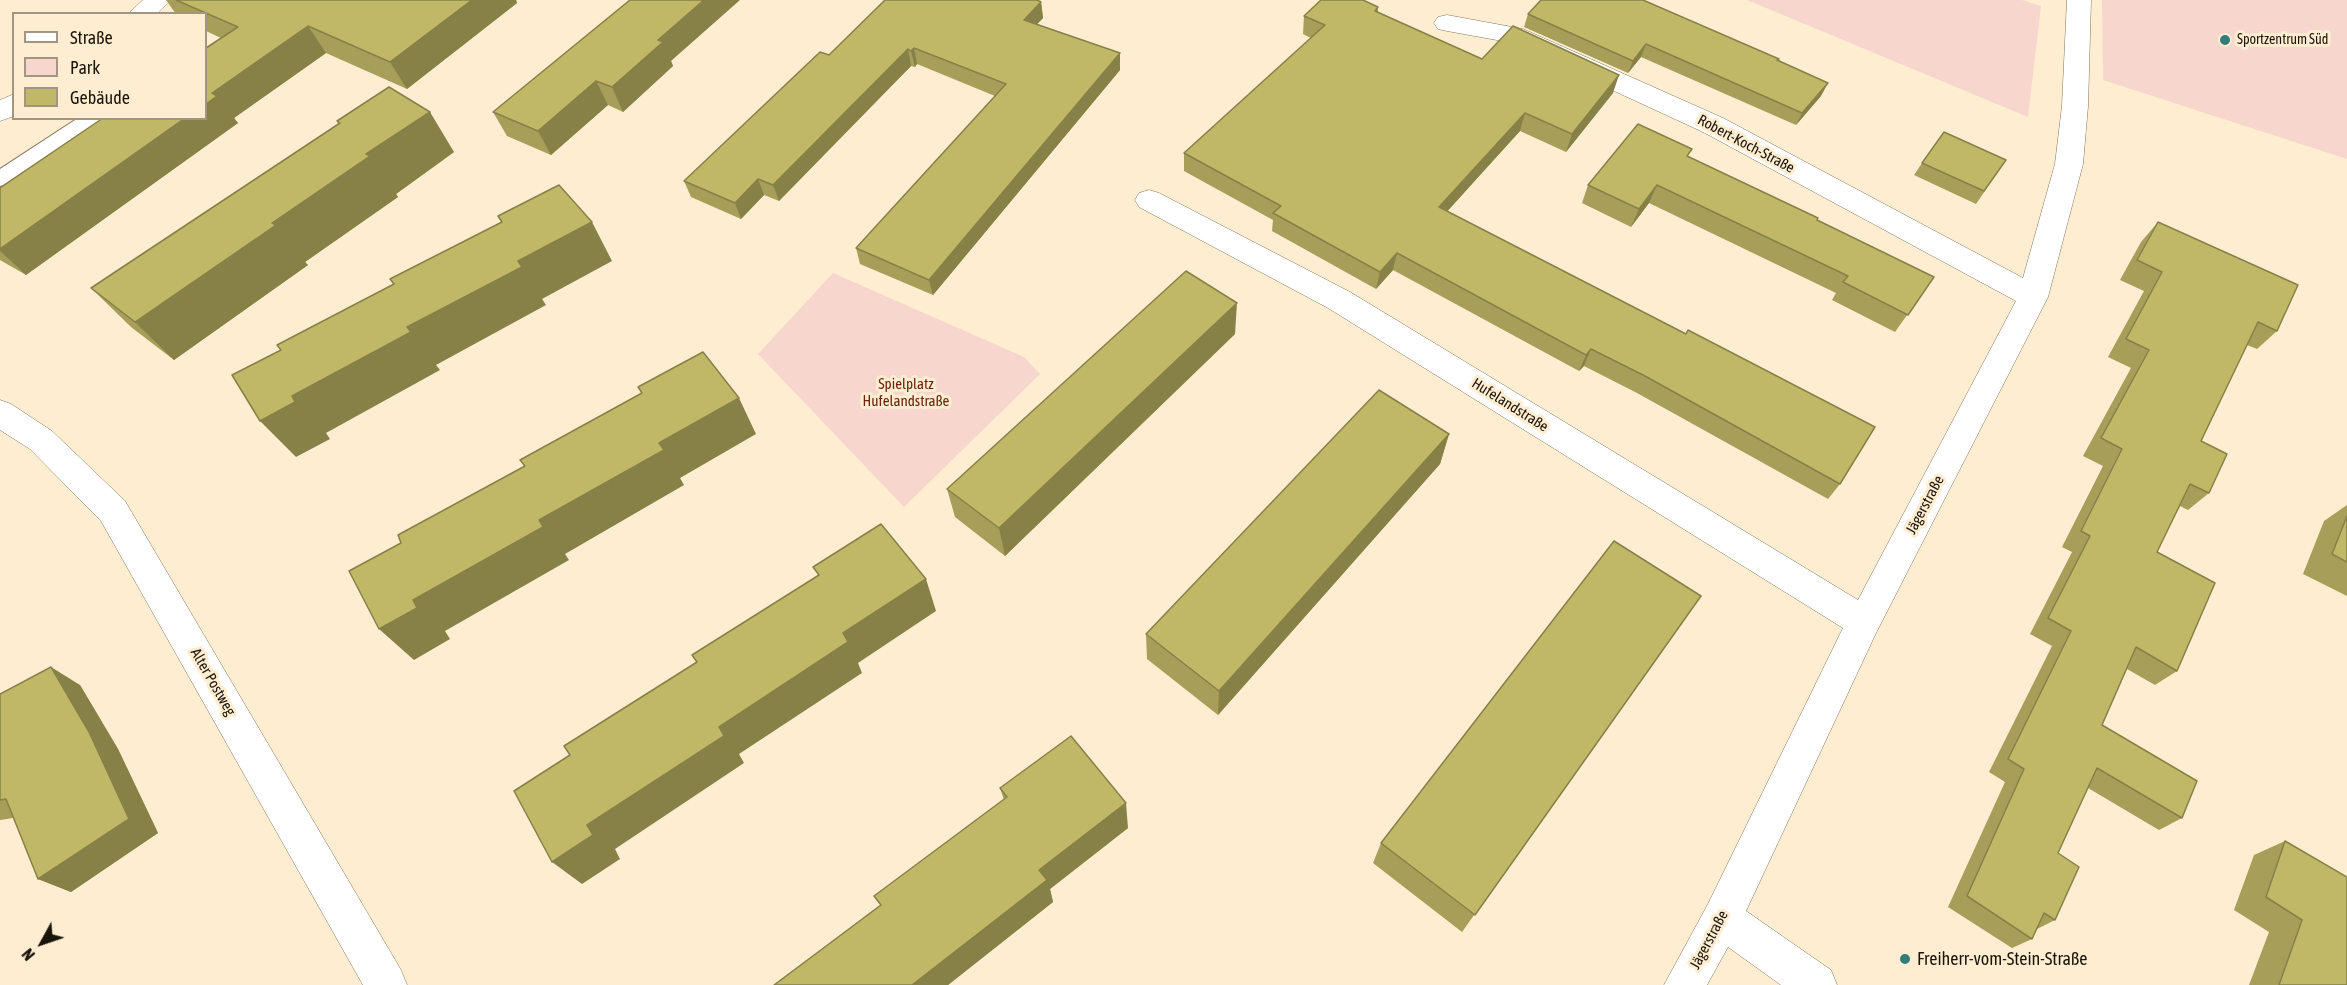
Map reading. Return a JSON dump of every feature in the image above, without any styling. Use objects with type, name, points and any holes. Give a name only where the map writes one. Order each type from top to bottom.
[{"type":"street","points":[[143,12],[159,0]]},
{"type":"street","name":"Jägerstraße","points":[[1685,985],[1722,918],[1864,622],[2033,297],[2069,164],[2075,106],[2079,0]]},
{"type":"street","name":"Robert-Koch-Straße","points":[[1447,23],[1514,35],[1713,126],[2033,297]]},
{"type":"street","name":"Hufelandstraße","points":[[1149,200],[1339,300],[1864,622]]},
{"type":"street","name":"Alter Postweg","points":[[0,412],[41,440],[113,511],[386,985]]},
{"type":"street","points":[[1722,918],[1816,985]]},
{"type":"lane","points":[[5,170],[90,120]]},
{"type":"green space","points":[[1747,0],[2022,0],[2041,6],[2028,117]]},
{"type":"green space","name":"Sportzentrum Süd","points":[[2102,0],[2347,0],[2347,159],[2103,80]]},
{"type":"green space","name":"Spielplatz Hufelandstraße","points":[[833,273],[1024,357],[1040,374],[904,507],[758,354]]},
{"type":"building","points":[[176,0],[472,0],[390,62],[308,26],[212,93],[217,96],[207,103],[207,47],[238,27]]},
{"type":"building","points":[[630,0],[704,0],[658,40],[663,42],[612,87],[596,81],[538,131],[493,112]]},
{"type":"building","points":[[885,0],[1037,0],[1041,2],[1024,20],[1120,53],[929,280],[856,248],[1006,84],[914,48],[911,51],[908,49],[773,185],[758,179],[735,203],[684,181],[820,52],[829,55]]},
{"type":"building","points":[[1321,0],[1363,0],[1378,7],[1375,11],[1482,59],[1513,26],[1619,75],[1572,134],[1525,113],[1439,207],[1686,334],[1688,330],[1875,427],[1840,484],[1645,376],[1591,349],[1586,355],[1397,253],[1380,272],[1273,213],[1281,206],[1184,153],[1325,25],[1304,16]]},
{"type":"building","points":[[1541,0],[1643,0],[1779,59],[1777,60],[1828,83],[1802,113],[1646,44],[1633,61],[1528,14]]},
{"type":"building","points":[[389,87],[430,112],[366,154],[370,156],[272,223],[276,225],[135,322],[91,288],[340,123],[337,121]]},
{"type":"building","points":[[100,120],[182,120],[0,249],[0,188]]},
{"type":"building","points":[[1638,124],[1692,149],[1687,156],[1818,218],[1817,220],[1934,277],[1908,315],[1843,282],[1848,276],[1657,185],[1639,209],[1588,185]]},
{"type":"building","points":[[1944,132],[2006,160],[1984,191],[1922,163]]},
{"type":"building","points":[[559,185],[592,222],[518,261],[522,267],[407,327],[411,332],[292,396],[295,402],[260,421],[232,375],[281,350],[277,345],[394,284],[390,279],[502,222],[498,216]]},
{"type":"building","points":[[2158,222],[2298,285],[2277,331],[2258,322],[2201,441],[2227,454],[2209,493],[2190,484],[2157,552],[2215,583],[2177,671],[2136,647],[2102,725],[2197,781],[2182,818],[2097,768],[2058,853],[2079,867],[2055,920],[2044,913],[2032,939],[1967,896],[2024,769],[2008,759],[2071,631],[2048,618],[2090,536],[2081,531],[2122,449],[2101,438],[2149,350],[2126,339],[2162,272],[2137,260]]},
{"type":"building","points":[[1186,271],[1237,303],[999,528],[947,489]]},
{"type":"building","points":[[703,352],[739,398],[659,443],[664,450],[539,520],[543,527],[413,600],[417,608],[379,629],[349,571],[401,543],[398,535],[525,466],[520,460],[642,393],[638,387]]},
{"type":"building","points":[[1379,390],[1449,434],[1219,691],[1146,634]]},
{"type":"building","points":[[2347,516],[2347,562],[2332,554]]},
{"type":"building","points":[[881,524],[926,579],[843,633],[848,642],[719,727],[724,736],[587,825],[593,835],[552,862],[514,791],[570,755],[564,746],[697,662],[692,655],[819,575],[813,567]]},
{"type":"building","points":[[1614,541],[1701,596],[1475,915],[1381,843]]},
{"type":"building","points":[[51,667],[89,732],[129,819],[38,879],[6,799],[0,800],[0,694]]},
{"type":"building","points":[[1071,736],[1126,803],[1039,870],[1047,880],[912,985],[774,985],[881,905],[874,896],[1007,797],[1000,788]]},
{"type":"building","points":[[2285,841],[2347,877],[2347,985],[2279,985],[2302,920],[2266,897]]},
{"type":"place","name":"Sportzentrum Süd","points":[[2225,40]]},
{"type":"place","name":"Freiherr-vom-Stein-Straße","points":[[1905,959]]}]
